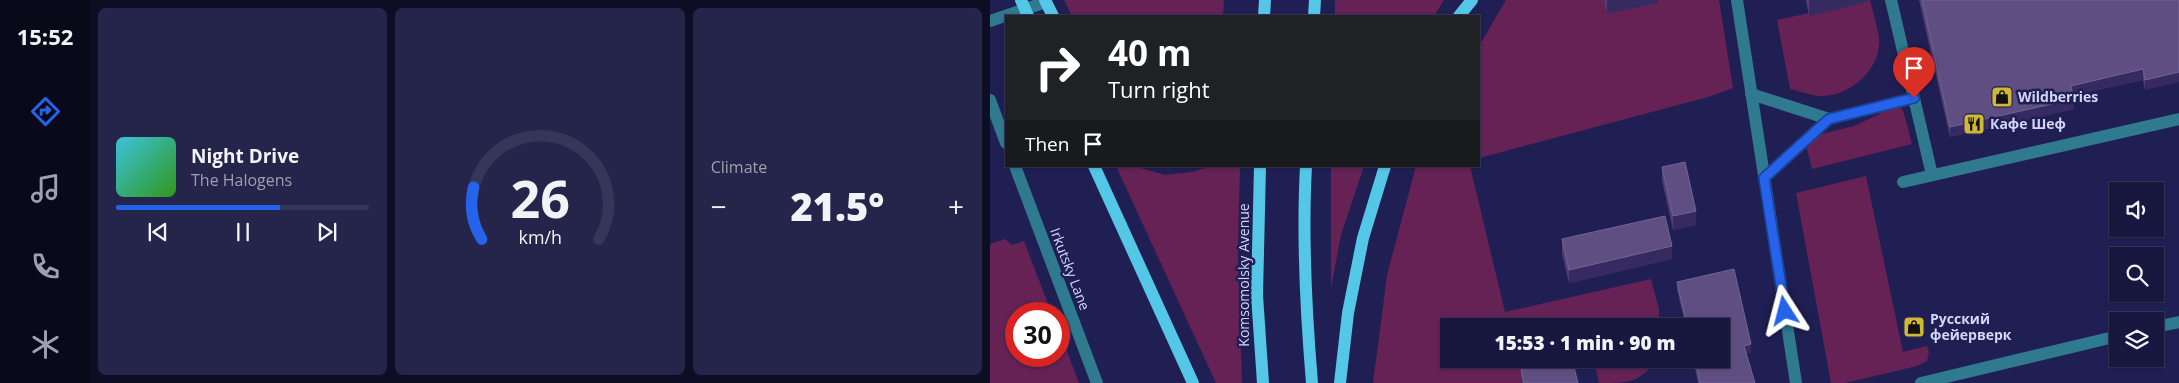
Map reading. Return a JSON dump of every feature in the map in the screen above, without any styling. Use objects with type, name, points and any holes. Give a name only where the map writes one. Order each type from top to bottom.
[{"type":"main road","points":[[1264,15],[1265,0]]},
{"type":"main road","points":[[1314,15],[1315,0]]},
{"type":"main road","points":[[1460,15],[1472,0]]},
{"type":"main road","points":[[1046,1],[1053,15]]},
{"type":"main road","points":[[1094,167],[1193,383]]},
{"type":"main road","name":"Komsomolsky Avenue","points":[[1260,167],[1257,295],[1263,383]]},
{"type":"main road","points":[[1306,167],[1308,337],[1312,383]]},
{"type":"main road","points":[[1340,383],[1348,314],[1363,238],[1385,167]]},
{"type":"street","points":[[1737,0],[1796,383]]},
{"type":"street","points":[[1891,0],[1932,175]]},
{"type":"street","points":[[1006,15],[1046,1]]},
{"type":"street","points":[[990,21],[1005,15]]},
{"type":"street","points":[[1751,94],[1829,119]]},
{"type":"street","points":[[1764,178],[1829,119],[1914,98]]},
{"type":"street","points":[[990,100],[1005,140]]},
{"type":"street","points":[[1903,182],[2179,118]]},
{"type":"street","name":"Irkutsky Lane","points":[[1015,167],[1097,383]]},
{"type":"street","points":[[2164,325],[2179,322]]},
{"type":"street","points":[[1921,383],[2109,338]]},
{"type":"shaded area","points":[[1064,0],[1224,0],[1223,15],[1072,15]]},
{"type":"shaded area","points":[[1335,0],[1444,0],[1435,15],[1335,15]]},
{"type":"shaded area","points":[[1506,0],[1719,0],[1733,88],[1708,97],[1480,158],[1480,44]]},
{"type":"shaded area","points":[[1870,0],[1879,38],[1879,49],[1870,70],[1862,79],[1842,92],[1831,95],[1820,96],[1790,89],[1777,20]]},
{"type":"shaded area","points":[[1898,105],[1903,110],[1912,144],[1812,169],[1806,145],[1821,134],[1854,126]]},
{"type":"shaded area","points":[[1116,167],[1137,167],[1165,175],[1192,172],[1208,167],[1240,167],[1238,256],[1242,383],[1216,383]]},
{"type":"shaded area","points":[[1331,167],[1364,167],[1341,235],[1331,288]]},
{"type":"shaded area","points":[[1416,167],[1470,167],[1505,312],[1651,279],[1659,309],[1659,318],[1440,318],[1440,368],[1567,368],[1521,380],[1522,383],[1373,383],[1387,275]]},
{"type":"shaded area","points":[[1866,176],[1903,352],[1927,346],[1929,352],[1927,361],[1917,366],[1845,383],[1831,383],[1796,193]]},
{"type":"shaded area","points":[[1005,239],[1012,245],[1024,241],[1047,302],[1005,302],[1005,367],[1070,367],[1070,359],[1079,383],[990,383],[990,244]]},
{"type":"shaded area","points":[[1596,368],[1650,368],[1639,377],[1627,382],[1599,383]]},
{"type":"building","points":[[1922,0],[2179,0],[2179,72],[2145,80],[2143,69],[2071,86],[2074,99],[1950,127]]},
{"type":"building","points":[[1685,162],[1696,211],[1673,216],[1662,167]]},
{"type":"building","points":[[1665,216],[1672,246],[1569,270],[1562,239]]},
{"type":"building","points":[[1734,269],[1751,344],[1744,346],[1755,383],[1700,383],[1697,368],[1730,368],[1730,318],[1685,318],[1677,282]]},
{"type":"building","points":[[1529,368],[1574,368],[1578,383],[1524,383],[1521,370]]},
{"type":"place","name":"Wildberries","points":[[2002,97]]},
{"type":"place","name":"Кафе Шеф","points":[[1974,124]]},
{"type":"place","name":"Русский фейерверк","points":[[1914,327]]},
{"type":"route","points":[[1785,311],[1764,178],[1829,119],[1914,98]]}]
